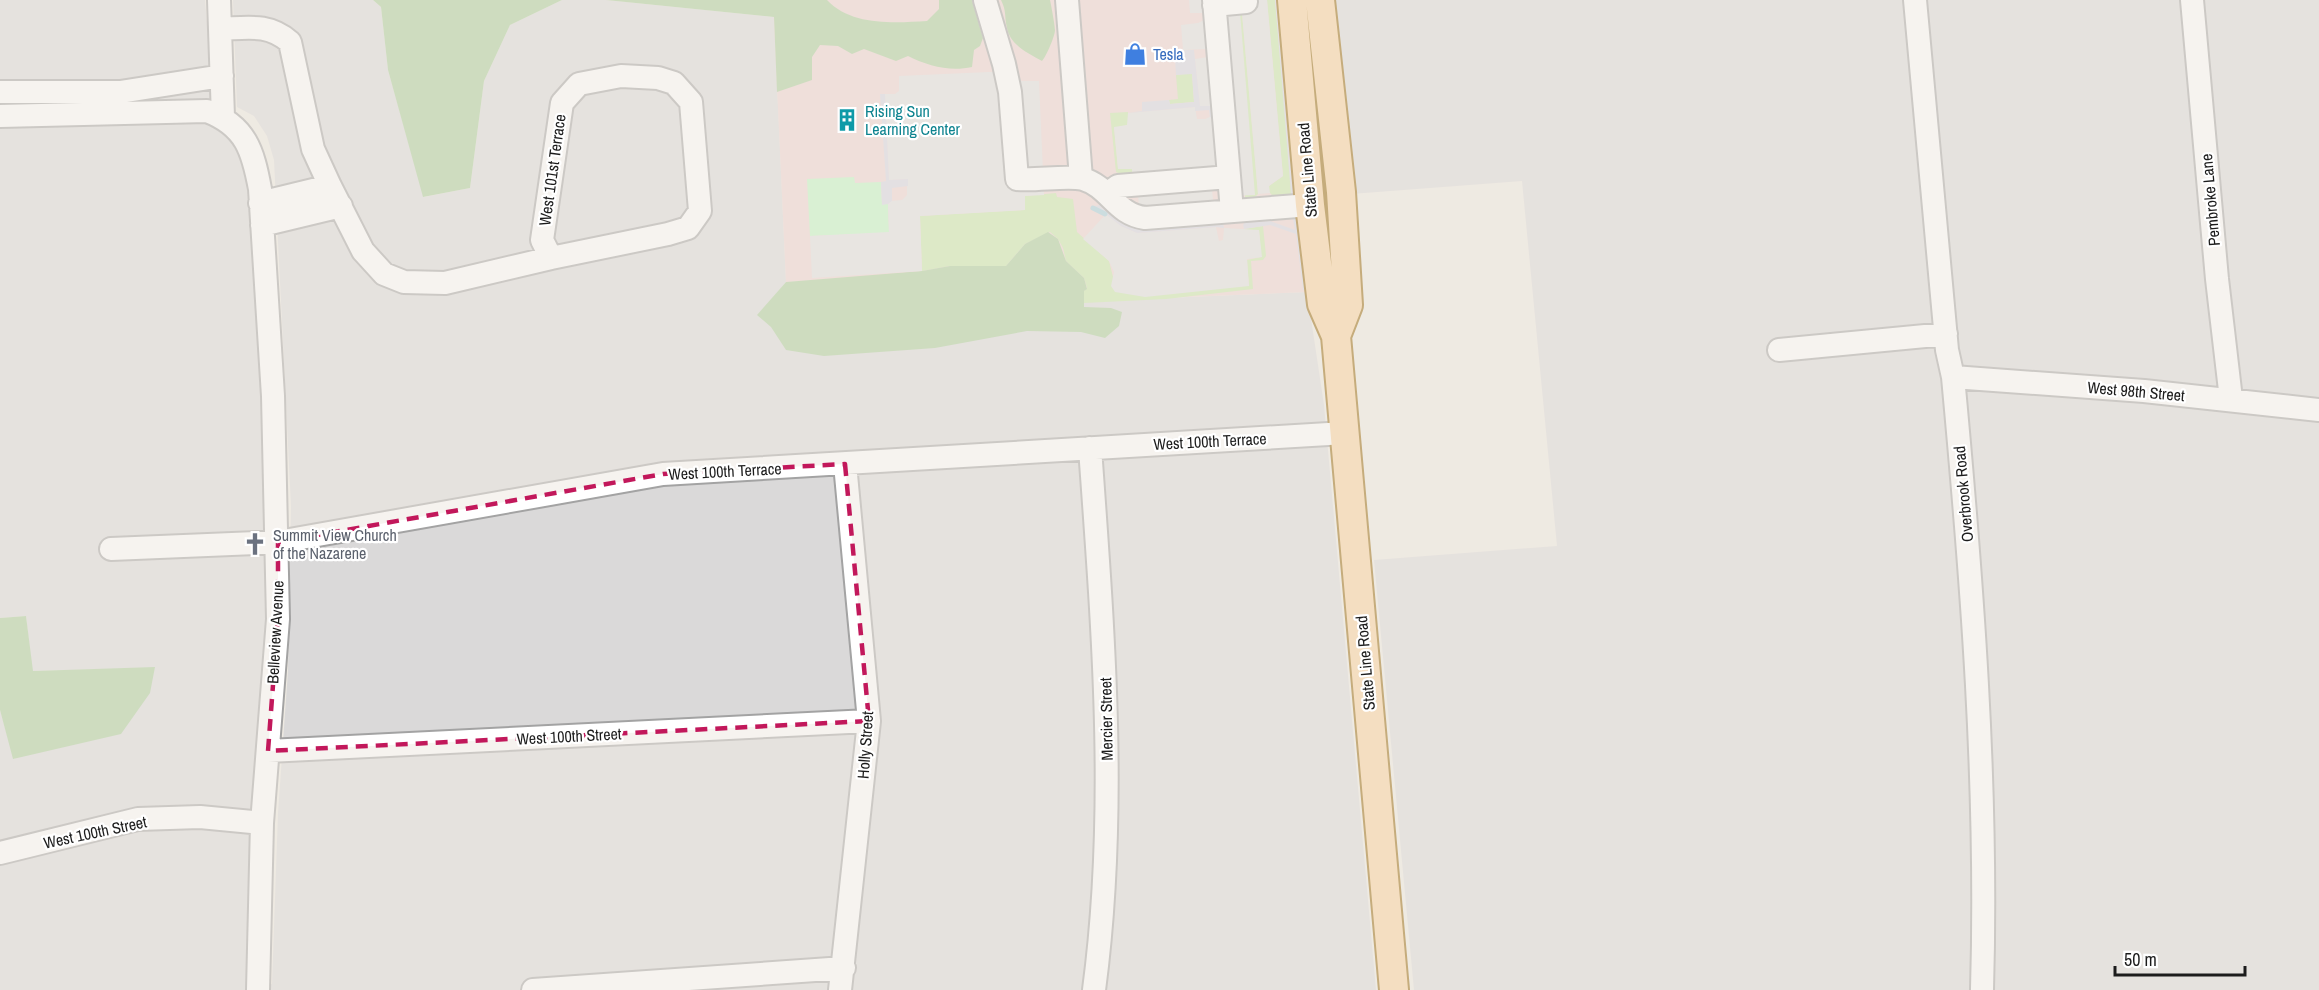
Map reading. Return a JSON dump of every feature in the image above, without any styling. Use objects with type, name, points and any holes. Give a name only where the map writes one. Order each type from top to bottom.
[{"type":"main road","name":"State Line Road","points":[[1292,0],[1310,205],[1322,304],[1336,336],[1394,990]]},
{"type":"main road","name":"State Line Road","points":[[1320,0],[1341,192],[1348,305],[1336,336]]},
{"type":"street","points":[[219,0],[223,117]]},
{"type":"street","points":[[985,0],[1010,92],[1017,179],[1081,178],[1099,186],[1125,212],[1135,217],[1145,218],[1310,205]]},
{"type":"street","points":[[1067,0],[1081,178]]},
{"type":"street","name":"Overbrook Road","points":[[1915,0],[1946,334],[1953,377],[1976,651],[1982,779],[1984,923],[1982,990]]},
{"type":"street","name":"Pembroke Lane","points":[[2192,0],[2217,279],[2231,399]]},
{"type":"street","points":[[1232,211],[1214,2],[1246,2]]},
{"type":"street","name":"West 101st Terrace","points":[[220,29],[257,28],[278,32],[290,42],[313,149],[330,186],[363,251],[384,274],[404,282],[445,283],[688,228],[700,211],[691,102],[674,83],[658,78],[621,76],[579,84],[562,103],[542,240],[551,258]]},
{"type":"street","points":[[0,92],[120,92],[222,76]]},
{"type":"street","points":[[0,116],[207,111],[223,117],[240,131],[254,157],[260,189],[260,203],[330,186]]},
{"type":"street","points":[[1107,194],[1118,186],[1229,177]]},
{"type":"street","name":"Belleview Avenue","points":[[258,990],[262,823],[278,619],[273,396],[260,203]]},
{"type":"street","points":[[262,225],[340,206]]},
{"type":"street","points":[[1779,350],[1946,334]]},
{"type":"street","name":"West 98th Street","points":[[1953,377],[2231,399],[2319,410]]},
{"type":"street","name":"West 100th Terrace","points":[[111,549],[278,542],[663,474],[1345,433]]},
{"type":"street","name":"Mercier Street","points":[[1090,448],[1106,673],[1108,814],[1100,943],[1094,990]]},
{"type":"street","name":"Holly Street","points":[[842,979],[869,721],[845,464]]},
{"type":"street","name":"West 100th Street","points":[[268,751],[869,721]]},
{"type":"street","name":"West 100th Street","points":[[0,853],[138,819],[200,817],[262,823]]},
{"type":"street","points":[[533,990],[842,979]]},
{"type":"highlighted area","points":[[845,464],[869,721],[268,751],[278,619],[278,542],[663,474]]},
{"type":"shaded area","points":[[0,0],[205,0],[213,95],[206,102],[0,108]]},
{"type":"shaded area","points":[[233,0],[373,0],[381,7],[388,70],[424,197],[470,188],[484,81],[510,25],[562,0],[606,0],[774,17],[786,282],[758,315],[1307,292],[1324,405],[1376,990],[0,990],[0,710],[14,759],[155,668],[32,671],[26,616],[0,618],[0,128],[175,122],[206,123],[227,133],[243,151],[252,189],[269,515],[267,664],[248,986],[272,984],[278,813],[288,671],[291,506],[274,160],[267,136],[254,116],[237,107]]},
{"type":"shaded area","points":[[773,0],[1281,0],[1307,292],[1082,301],[1008,272],[786,282]]},
{"type":"shaded area","points":[[1189,0],[1267,0],[1283,176],[1269,186],[1270,193],[1258,194],[1242,13],[1240,12],[1255,195],[1223,196],[1222,188],[1212,189],[1213,200],[1139,207],[1138,195],[1133,193],[1132,169],[1118,169],[1114,127],[1127,125],[1128,113],[1195,107],[1197,119],[1212,116],[1211,106],[1200,106],[1195,59],[1208,57],[1208,53],[1205,49],[1183,50],[1181,25],[1204,20],[1204,13],[1190,13]]},
{"type":"shaded area","points":[[1275,0],[1279,0],[1298,190],[1291,194]]},
{"type":"shaded area","points":[[1333,0],[2319,0],[2319,990],[1414,990],[1374,560],[1557,546],[1522,181],[1351,194]]},
{"type":"shaded area","points":[[1183,50],[1194,50],[1200,106],[1213,106],[1212,116],[1210,118],[1209,110],[1195,111],[1195,107],[1128,113],[1142,111],[1142,102],[1169,100],[1170,104],[1194,102],[1192,74],[1176,75],[1175,59],[1184,58]]},
{"type":"shaded area","points":[[1017,72],[1021,81],[1039,81],[1044,195],[1025,196],[1025,210],[920,216],[922,271],[812,278],[810,236],[889,232],[888,204],[890,201],[902,200],[907,195],[907,179],[889,180],[885,94],[895,94],[899,91],[899,76]]},
{"type":"shaded area","points":[[880,94],[885,94],[889,180],[908,179],[908,186],[892,188],[892,201],[882,205],[881,182],[886,181]]},
{"type":"shaded area","points":[[1100,205],[1137,228],[1219,222],[1223,223],[1224,228],[1137,233],[1121,226],[1095,206]]},
{"type":"shaded area","points":[[1106,214],[1121,226],[1137,233],[1216,227],[1219,241],[1223,240],[1224,228],[1259,230],[1262,257],[1247,259],[1249,286],[1145,297],[1115,292],[1111,286],[1114,272],[1109,261],[1083,239]]},
{"type":"shaded area","points":[[1293,219],[1298,219],[1307,290],[1303,290],[1296,234],[1270,225],[1244,229],[1243,225],[1245,222],[1270,221],[1295,230]]},
{"type":"green space","points":[[373,0],[562,0],[510,25],[484,81],[470,188],[423,197],[388,70],[381,7]]},
{"type":"green space","points":[[606,0],[827,0],[848,15],[860,19],[901,22],[927,21],[939,9],[939,0],[972,0],[983,38],[980,46],[974,50],[972,67],[956,69],[923,63],[908,56],[896,61],[864,49],[852,54],[838,46],[820,45],[812,57],[812,80],[777,92],[774,17]]},
{"type":"green space","points":[[1001,0],[1050,0],[1055,30],[1042,61],[1021,48],[1012,39],[1007,28]]},
{"type":"green space","points":[[1267,0],[1275,0],[1292,188],[1291,194],[1273,196],[1269,192],[1269,186],[1283,176]]},
{"type":"green space","points":[[1227,9],[1242,13],[1258,194],[1253,199],[1245,200],[1245,195],[1254,195]]},
{"type":"green space","points":[[1192,73],[1194,102],[1170,104],[1169,100],[1178,99],[1176,75]]},
{"type":"green space","points":[[1317,111],[1330,181],[1332,300],[1312,112]]},
{"type":"green space","points":[[1128,112],[1128,125],[1114,128],[1118,168],[1132,168],[1133,171],[1121,174],[1116,172],[1110,113]]},
{"type":"green space","points":[[854,177],[855,183],[881,182],[882,204],[888,204],[889,233],[810,236],[807,179]]},
{"type":"green space","points":[[1056,193],[1057,197],[1073,199],[1077,232],[1109,261],[1113,277],[1249,286],[1247,260],[1261,257],[1259,230],[1244,229],[1263,226],[1266,256],[1263,260],[1251,261],[1253,289],[1166,299],[1084,303],[1084,291],[1087,288],[1084,278],[1066,261],[1063,248],[1050,232],[1025,244],[1006,266],[950,266],[922,271],[920,216],[1024,210],[1025,196]]},
{"type":"green space","points":[[1048,232],[1058,239],[1066,261],[1084,278],[1087,289],[1084,291],[1084,307],[1111,308],[1122,312],[1119,326],[1105,338],[1081,332],[1027,331],[935,348],[824,356],[786,350],[771,327],[757,315],[786,282],[922,271],[950,266],[1006,266],[1025,244]]},
{"type":"green space","points":[[26,616],[33,671],[155,667],[150,693],[121,734],[13,759],[0,710],[0,618]]},
{"type":"waterway","points":[[1093,208],[1105,214]]},
{"type":"place","name":"Tesla","points":[[1135,54]]},
{"type":"place","name":"Rising Sun Learning Center","points":[[847,120]]},
{"type":"place","name":"Summit View Church of the Nazarene","points":[[255,544]]}]
